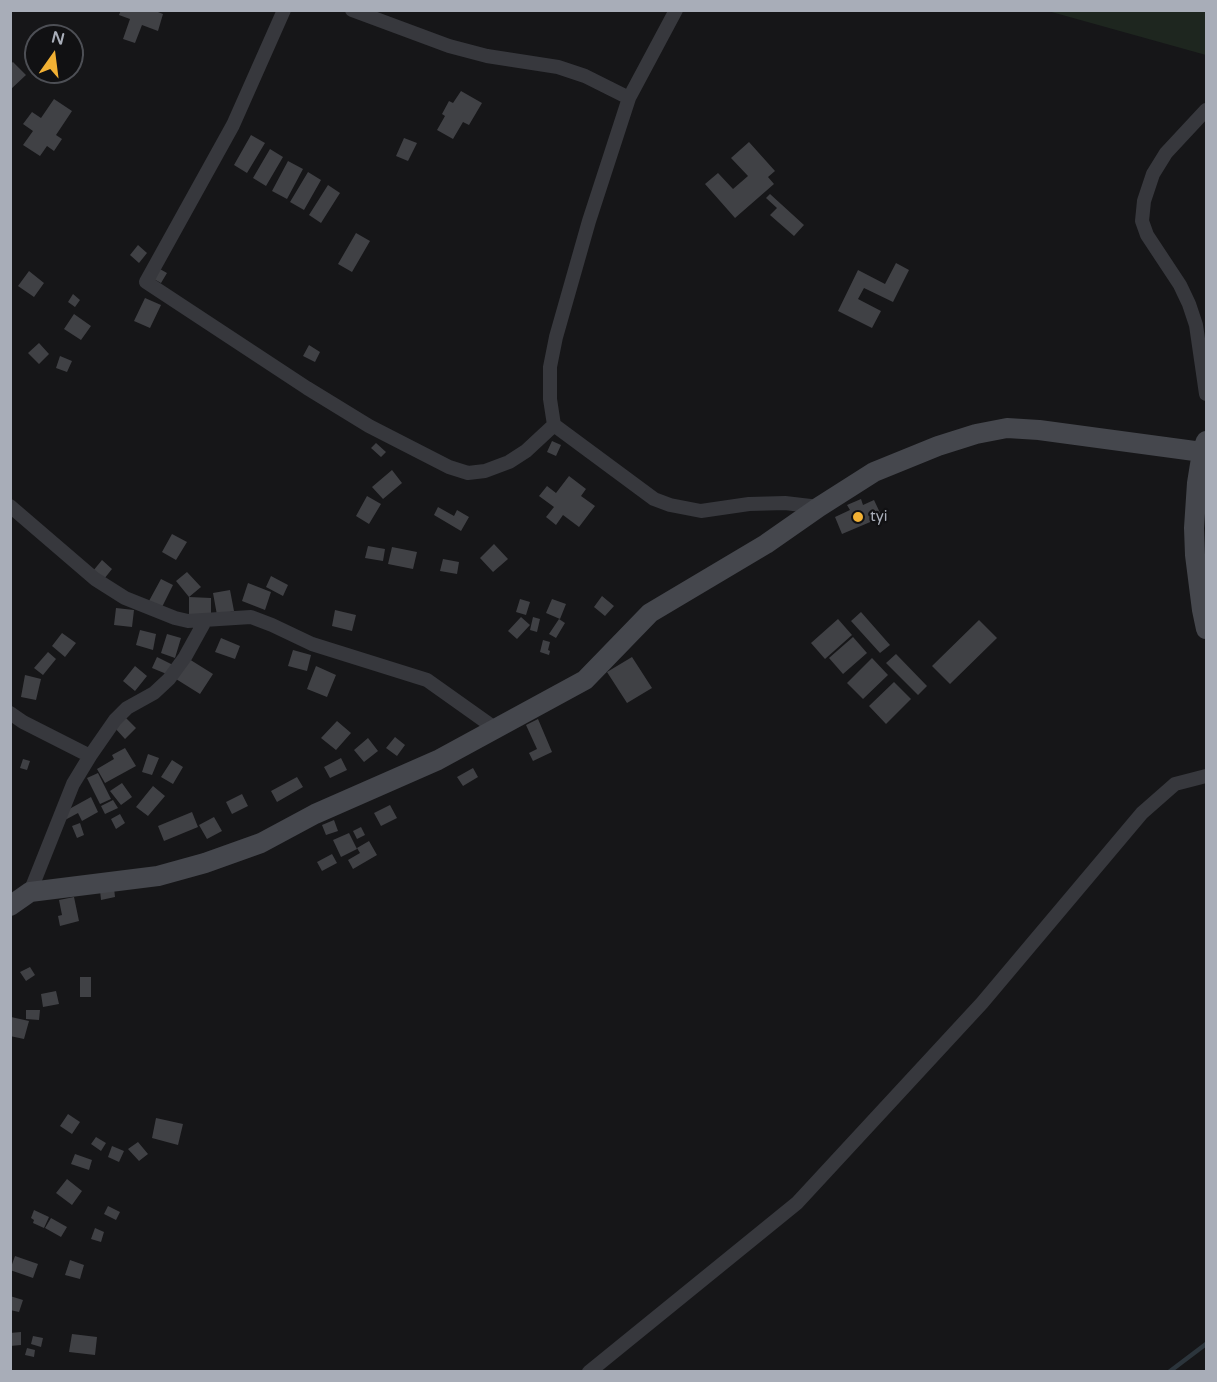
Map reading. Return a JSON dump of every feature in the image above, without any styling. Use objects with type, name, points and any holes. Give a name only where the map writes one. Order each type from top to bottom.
[{"type":"street","points":[[284,10],[234,125],[146,282],[369,426],[449,467],[468,474],[485,471],[508,462],[526,451],[554,425]]},
{"type":"street","points":[[352,10],[448,46],[487,56],[567,70],[585,76],[629,98]]},
{"type":"street","points":[[676,10],[629,98],[589,221],[556,337],[550,367],[550,399],[554,425],[654,499],[670,505],[701,511],[749,504],[785,503],[819,507]]},
{"type":"street","points":[[1206,110],[1166,153],[1153,174],[1144,201],[1142,221],[1147,235],[1180,285],[1189,304],[1196,326],[1206,394]]},
{"type":"street","points":[[10,906],[30,892],[158,876],[205,863],[261,843],[315,814],[438,759],[585,680],[650,613],[766,544],[874,472],[976,434],[1006,428],[1039,430],[1205,448],[1197,483],[1200,529],[1195,555],[1206,629]]},
{"type":"street","points":[[10,506],[95,579],[125,598],[188,621],[251,617],[312,644],[428,680],[496,729]]},
{"type":"street","points":[[30,892],[73,784],[90,756],[115,720],[127,708],[154,693],[169,679],[185,657],[205,621]]},
{"type":"street","points":[[10,713],[90,756]]},
{"type":"street","points":[[589,1371],[797,1203],[982,1003],[1142,813],[1175,784],[1206,776]]},
{"type":"shaded area","points":[[1048,11],[1206,11],[1206,55]]},
{"type":"building","points":[[121,10],[153,10],[163,14],[158,31],[142,25],[135,43],[123,39],[130,19],[119,15]]},
{"type":"building","points":[[13,62],[24,73],[24,77],[10,90],[10,64]]},
{"type":"building","points":[[461,91],[482,103],[469,125],[463,122],[453,139],[437,130],[445,116],[442,114],[449,101],[453,103]]},
{"type":"building","points":[[54,99],[72,111],[56,135],[62,139],[54,151],[47,146],[40,156],[23,145],[33,131],[23,124],[32,112],[41,118]]},
{"type":"building","points":[[251,135],[265,143],[247,173],[234,165]]},
{"type":"building","points":[[404,138],[417,143],[408,161],[396,156]]},
{"type":"building","points":[[749,142],[775,171],[768,177],[774,184],[735,218],[705,184],[718,173],[733,189],[748,176],[731,158]]},
{"type":"building","points":[[270,149],[283,157],[266,186],[253,178]]},
{"type":"building","points":[[288,161],[303,169],[287,199],[272,191]]},
{"type":"building","points":[[308,172],[321,180],[304,210],[290,202]]},
{"type":"building","points":[[328,185],[340,193],[321,223],[309,215]]},
{"type":"building","points":[[770,194],[804,225],[794,236],[770,215],[777,208],[766,198]]},
{"type":"building","points":[[356,233],[370,241],[352,272],[338,264]]},
{"type":"building","points":[[138,245],[147,253],[139,263],[130,255]]},
{"type":"building","points":[[896,263],[909,270],[893,302],[864,288],[858,299],[881,311],[872,328],[838,311],[858,270],[885,284]]},
{"type":"building","points":[[158,268],[167,273],[161,283],[152,278]]},
{"type":"building","points":[[29,271],[44,283],[34,297],[18,286]]},
{"type":"building","points":[[73,294],[80,300],[75,307],[68,302]]},
{"type":"building","points":[[145,298],[161,305],[150,328],[134,321]]},
{"type":"building","points":[[74,314],[91,326],[81,340],[64,329]]},
{"type":"building","points":[[39,343],[49,354],[39,364],[28,353]]},
{"type":"building","points":[[309,345],[320,352],[315,362],[303,356]]},
{"type":"building","points":[[60,356],[72,361],[67,372],[56,368]]},
{"type":"building","points":[[552,441],[561,445],[556,456],[547,452]]},
{"type":"building","points":[[376,443],[386,452],[381,457],[371,448]]},
{"type":"building","points":[[392,470],[402,483],[383,499],[372,487]]},
{"type":"building","points":[[569,476],[586,489],[581,496],[595,506],[579,527],[563,515],[556,525],[546,517],[554,507],[539,496],[547,486],[556,493]]},
{"type":"building","points":[[367,496],[381,504],[369,524],[356,516]]},
{"type":"building","name":"tyi","points":[[861,499],[863,505],[874,500],[882,517],[842,534],[835,517],[850,510],[847,505]]},
{"type":"building","points":[[438,507],[454,516],[457,510],[469,517],[461,531],[434,515]]},
{"type":"building","points":[[172,534],[187,542],[176,560],[162,552]]},
{"type":"building","points":[[494,544],[508,559],[493,572],[480,558]]},
{"type":"building","points":[[368,546],[385,549],[383,561],[365,558]]},
{"type":"building","points":[[392,547],[417,552],[413,569],[388,564]]},
{"type":"building","points":[[443,559],[459,562],[457,574],[440,571]]},
{"type":"building","points":[[102,560],[112,569],[104,579],[93,571]]},
{"type":"building","points":[[187,572],[201,587],[189,597],[176,581]]},
{"type":"building","points":[[271,576],[288,585],[283,596],[266,587]]},
{"type":"building","points":[[161,579],[173,585],[162,607],[149,601]]},
{"type":"building","points":[[248,583],[271,592],[265,610],[242,601]]},
{"type":"building","points":[[230,590],[234,611],[217,615],[213,593]]},
{"type":"building","points":[[602,596],[614,606],[605,616],[594,607]]},
{"type":"building","points":[[189,597],[211,598],[211,616],[189,615]]},
{"type":"building","points":[[520,599],[530,602],[526,615],[516,612]]},
{"type":"building","points":[[552,599],[566,604],[560,619],[546,613]]},
{"type":"building","points":[[116,608],[134,610],[132,627],[114,625]]},
{"type":"building","points":[[335,610],[356,615],[352,631],[332,626]]},
{"type":"building","points":[[861,612],[890,645],[880,653],[851,621]]},
{"type":"building","points":[[521,617],[530,625],[517,639],[508,631]]},
{"type":"building","points":[[533,617],[540,619],[537,632],[530,630]]},
{"type":"building","points":[[559,619],[565,623],[556,638],[549,634]]},
{"type":"building","points":[[838,619],[852,635],[825,659],[811,643]]},
{"type":"building","points":[[979,620],[997,638],[950,684],[932,666]]},
{"type":"building","points":[[140,630],[156,634],[153,650],[136,645]]},
{"type":"building","points":[[62,633],[76,643],[65,657],[52,646]]},
{"type":"building","points":[[167,634],[181,638],[175,658],[161,653]]},
{"type":"building","points":[[853,637],[867,653],[843,674],[829,658]]},
{"type":"building","points":[[221,638],[240,646],[235,659],[215,652]]},
{"type":"building","points":[[543,640],[550,642],[549,655],[540,652]]},
{"type":"building","points":[[293,650],[311,655],[307,671],[288,666]]},
{"type":"building","points":[[48,652],[56,659],[43,675],[34,668]]},
{"type":"building","points":[[896,654],[927,686],[918,695],[886,663]]},
{"type":"building","points":[[157,657],[173,665],[169,675],[152,668]]},
{"type":"building","points":[[632,657],[652,688],[627,703],[607,672]]},
{"type":"building","points":[[872,658],[888,675],[863,699],[847,683]]},
{"type":"building","points":[[189,659],[213,674],[200,694],[176,679]]},
{"type":"building","points":[[135,666],[147,676],[135,691],[123,681]]},
{"type":"building","points":[[316,666],[336,675],[327,697],[307,689]]},
{"type":"building","points":[[25,675],[41,679],[36,700],[21,697]]},
{"type":"building","points":[[894,682],[911,699],[886,724],[869,706]]},
{"type":"building","points":[[125,717],[136,728],[125,739],[114,727]]},
{"type":"building","points":[[538,719],[552,752],[533,761],[529,753],[537,749],[526,725]]},
{"type":"building","points":[[337,721],[351,733],[336,750],[321,738]]},
{"type":"building","points":[[395,737],[405,745],[397,756],[386,748]]},
{"type":"building","points":[[368,738],[378,751],[364,762],[354,750]]},
{"type":"building","points":[[125,748],[136,766],[105,783],[97,769],[114,759],[112,755]]},
{"type":"building","points":[[148,754],[159,758],[152,775],[142,772]]},
{"type":"building","points":[[341,758],[347,770],[330,778],[324,767]]},
{"type":"building","points":[[23,759],[30,761],[27,770],[20,768]]},
{"type":"building","points":[[172,760],[183,767],[173,784],[161,777]]},
{"type":"building","points":[[473,768],[478,777],[463,786],[457,777]]},
{"type":"building","points":[[98,773],[111,799],[100,804],[87,778]]},
{"type":"building","points":[[297,777],[303,787],[277,802],[271,791]]},
{"type":"building","points":[[122,783],[132,797],[121,805],[110,791]]},
{"type":"building","points":[[153,786],[165,796],[148,816],[136,807]]},
{"type":"building","points":[[242,794],[248,806],[232,814],[226,802]]},
{"type":"building","points":[[91,797],[98,812],[82,821],[78,813],[65,820],[62,813]]},
{"type":"building","points":[[113,800],[118,808],[105,814],[101,806]]},
{"type":"building","points":[[390,805],[397,818],[381,826],[374,813]]},
{"type":"building","points":[[192,812],[198,827],[164,841],[158,826]]},
{"type":"building","points":[[120,814],[125,823],[116,829],[111,819]]},
{"type":"building","points":[[214,817],[222,831],[207,839],[199,825]]},
{"type":"building","points":[[334,820],[338,831],[326,835],[322,825]]},
{"type":"building","points":[[80,823],[84,835],[77,838],[72,826]]},
{"type":"building","points":[[361,827],[365,835],[357,839],[353,831]]},
{"type":"building","points":[[349,833],[357,849],[341,857],[333,840]]},
{"type":"building","points":[[369,841],[377,855],[353,869],[348,860],[360,853],[357,848]]},
{"type":"building","points":[[332,854],[337,863],[322,871],[317,862]]},
{"type":"building","points":[[114,888],[115,897],[101,900],[100,890]]},
{"type":"building","points":[[74,897],[79,921],[60,926],[58,916],[62,915],[59,900]]},
{"type":"building","points":[[30,967],[35,975],[26,981],[20,972]]},
{"type":"building","points":[[80,977],[91,977],[91,997],[80,997]]},
{"type":"building","points":[[56,991],[59,1004],[43,1007],[41,994]]},
{"type":"building","points":[[26,1010],[40,1010],[39,1020],[26,1019]]},
{"type":"building","points":[[11,1017],[29,1021],[24,1039],[10,1036]]},
{"type":"building","points":[[68,1114],[80,1122],[72,1134],[60,1126]]},
{"type":"building","points":[[156,1118],[183,1124],[178,1145],[152,1138]]},
{"type":"building","points":[[96,1137],[106,1143],[101,1151],[91,1144]]},
{"type":"building","points":[[138,1142],[148,1154],[139,1161],[128,1149]]},
{"type":"building","points":[[112,1146],[124,1151],[119,1162],[108,1157]]},
{"type":"building","points":[[75,1154],[92,1160],[89,1170],[71,1164]]},
{"type":"building","points":[[67,1179],[82,1191],[72,1205],[56,1193]]},
{"type":"building","points":[[108,1206],[120,1212],[116,1220],[104,1214]]},
{"type":"building","points":[[34,1210],[49,1217],[44,1228],[33,1223],[34,1220],[31,1218]]},
{"type":"building","points":[[51,1218],[67,1227],[61,1237],[45,1228]]},
{"type":"building","points":[[95,1228],[104,1232],[101,1242],[91,1239]]},
{"type":"building","points":[[15,1256],[38,1264],[33,1278],[10,1270]]},
{"type":"building","points":[[70,1260],[84,1265],[80,1279],[65,1275]]},
{"type":"building","points":[[10,1296],[23,1300],[19,1312],[10,1310]]},
{"type":"building","points":[[21,1332],[21,1345],[10,1346],[10,1333]]},
{"type":"building","points":[[72,1334],[97,1337],[95,1355],[69,1352]]},
{"type":"building","points":[[33,1336],[43,1338],[41,1347],[31,1344]]},
{"type":"building","points":[[27,1348],[35,1350],[34,1357],[25,1355]]},
{"type":"waterway","points":[[1169,1372],[1206,1344]]},
{"type":"place","name":"tyi","points":[[858,517]]}]
